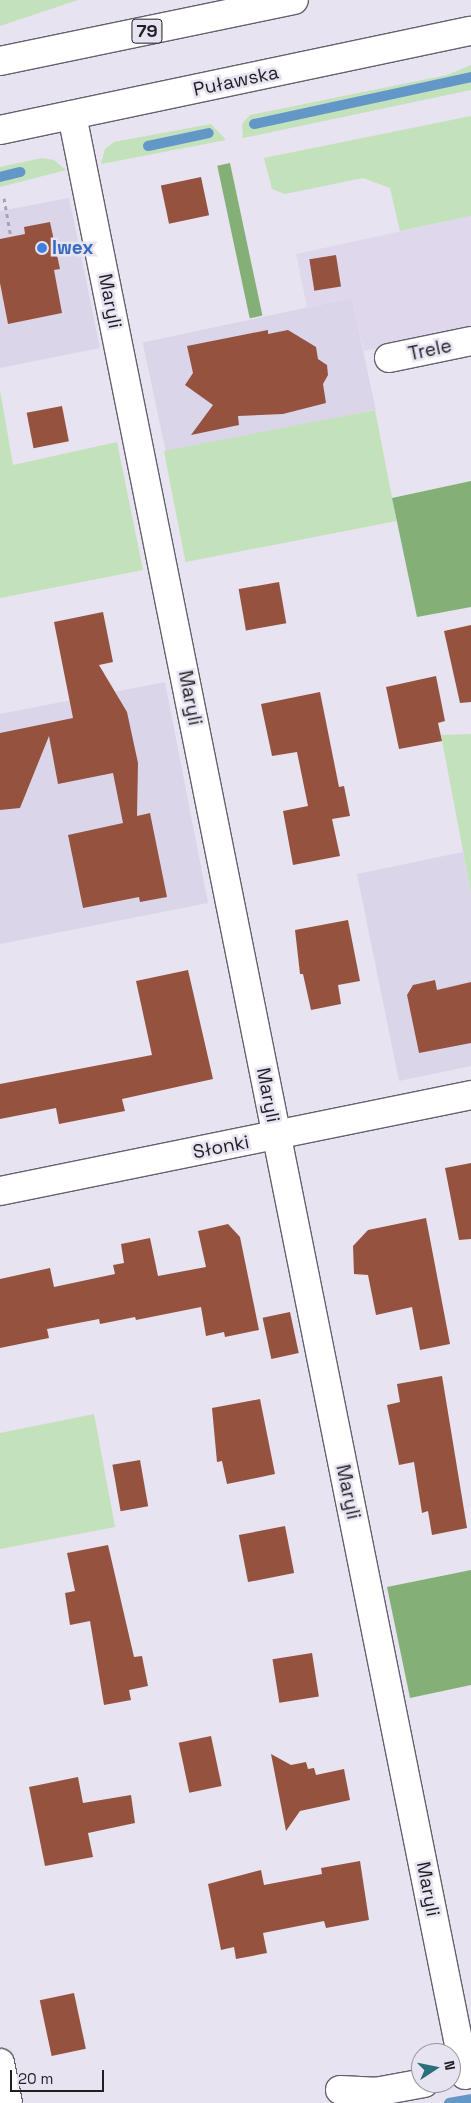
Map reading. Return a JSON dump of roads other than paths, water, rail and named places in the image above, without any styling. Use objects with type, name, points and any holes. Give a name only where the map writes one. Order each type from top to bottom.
[{"type":"street","name":"79","points":[[0,61],[294,0]]},
{"type":"street","name":"Puławska","points":[[0,130],[471,32]]},
{"type":"street","name":"Maryli","points":[[72,115],[462,2076]]},
{"type":"street","name":"Trele","points":[[389,358],[471,342]]},
{"type":"street","name":"Słonki","points":[[0,1191],[471,1095]]},
{"type":"street","points":[[0,2063],[8,2103]]},
{"type":"street","points":[[340,2090],[375,2092],[411,2085]]},
{"type":"waterway","points":[[254,124],[471,77]]},
{"type":"waterway","points":[[148,146],[209,133]]},
{"type":"waterway","points":[[0,177],[20,172]]},
{"type":"waterway","points":[[449,2103],[471,2099]]},
{"type":"place","name":"Iwex","points":[[42,248]]}]
